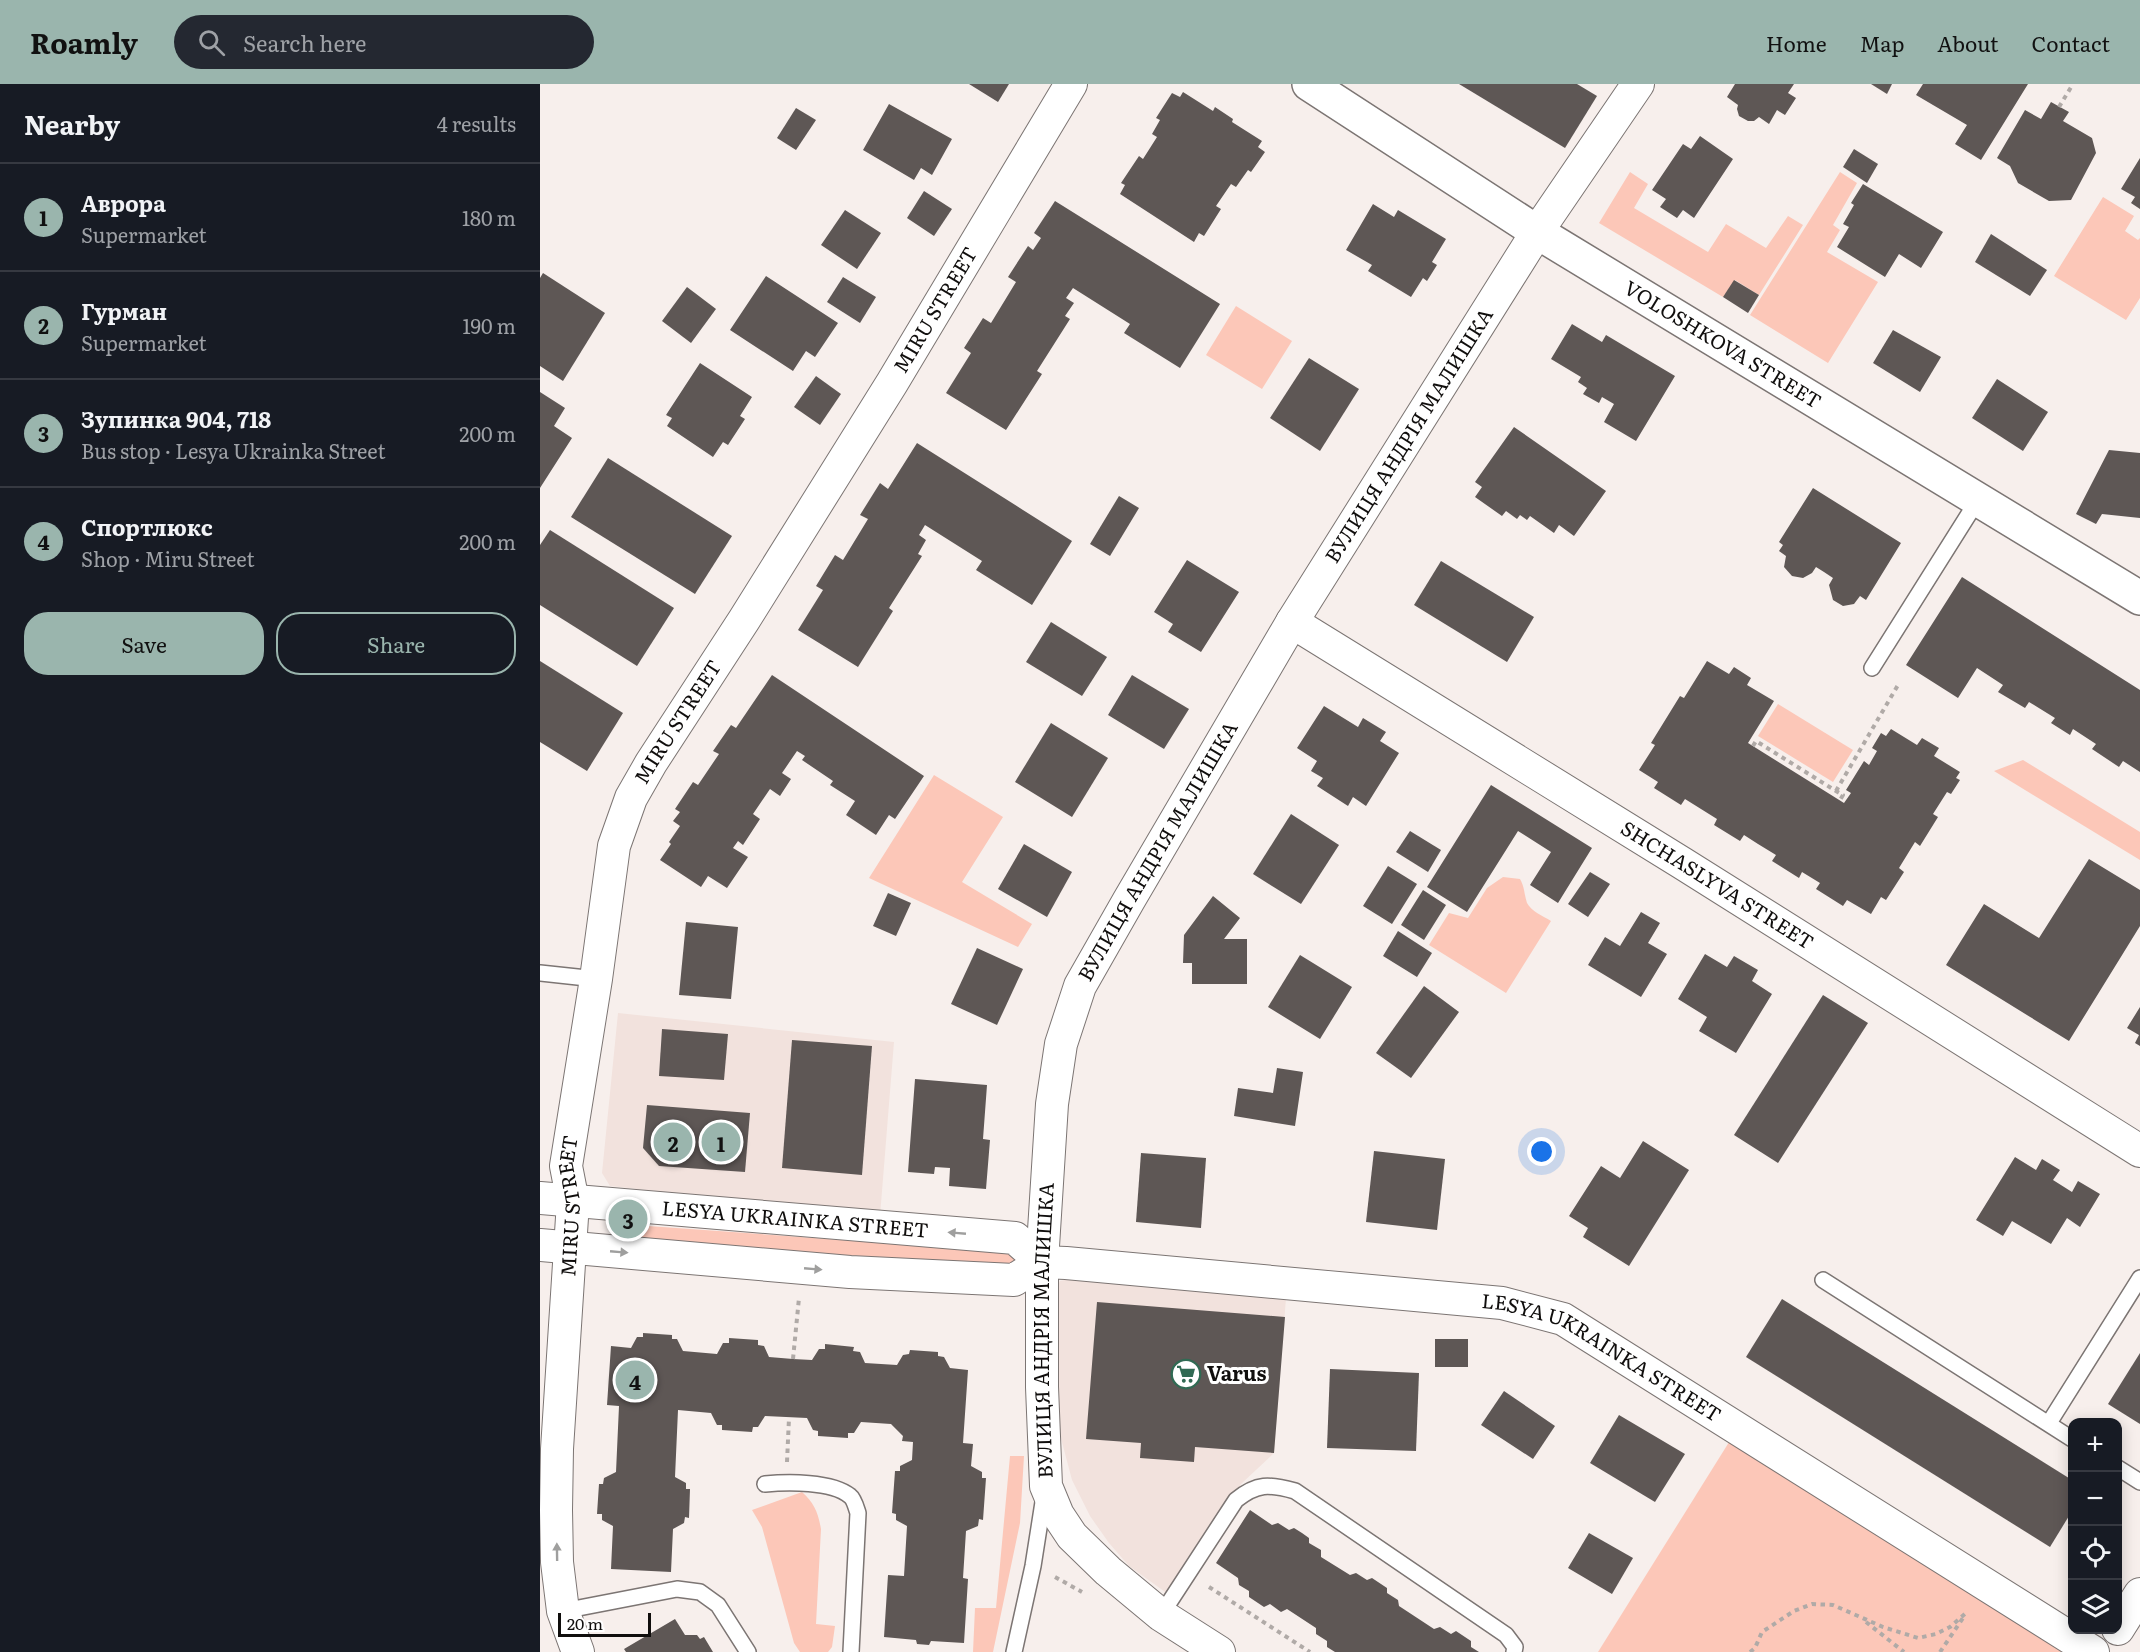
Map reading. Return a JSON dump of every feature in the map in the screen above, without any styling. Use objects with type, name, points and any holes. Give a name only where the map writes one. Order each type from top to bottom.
[{"type":"street","name":"MIRU STREET","points":[[578,1652],[563,1611],[548,1449],[555,1247],[573,1202],[566,1166],[597,979],[614,846],[631,798],[651,763],[744,620],[892,383],[1071,84]]},
{"type":"street","name":"VOLOSHKOVA STREET","points":[[1309,84],[1537,232],[1979,498],[2140,598]]},
{"type":"street","name":"ВУЛИЦЯ АНДРІЯ МАЛИШКА","points":[[1219,1652],[1161,1615],[1072,1536],[1058,1515],[1046,1486],[1042,1387],[1042,1262],[1052,1104],[1061,1044],[1080,986],[1292,622],[1537,232],[1638,84]]},
{"type":"street","name":"SHCHASLYVA STREET","points":[[1292,622],[1682,863],[2140,1151]]},
{"type":"street","name":"LESYA UKRAINKA STREET","points":[[540,1198],[1015,1238],[1042,1262],[1502,1304],[1563,1319],[2093,1652]]},
{"type":"street","points":[[555,1247],[850,1272],[1014,1280],[1042,1262]]},
{"type":"street","points":[[2122,1621],[2140,1594]]},
{"type":"street","points":[[2103,1652],[2114,1634]]},
{"type":"lane","points":[[1872,668],[1979,498]]},
{"type":"lane","points":[[540,973],[597,979]]},
{"type":"lane","points":[[2049,1424],[2140,1278]]},
{"type":"lane","points":[[1823,1280],[2068,1435]]},
{"type":"lane","points":[[2122,1471],[2140,1482]]},
{"type":"lane","points":[[765,1484],[786,1482],[835,1488],[852,1497],[858,1513],[851,1652]]},
{"type":"lane","points":[[1161,1615],[1236,1500],[1248,1491],[1264,1485],[1279,1486],[1295,1491],[1506,1635],[1515,1647],[1514,1652]]},
{"type":"lane","points":[[1014,1652],[1033,1566],[1046,1486]]},
{"type":"lane","points":[[563,1611],[676,1589],[700,1592],[718,1605],[748,1652]]},
{"type":"path","points":[[2059,107],[2073,84]]},
{"type":"path","points":[[1836,790],[1898,684]]},
{"type":"path","points":[[1753,746],[1756,741],[1836,790],[1843,795],[1840,800]]},
{"type":"path","points":[[794,1359],[799,1294]]},
{"type":"path","points":[[786,1482],[789,1418]]},
{"type":"path","points":[[1209,1587],[1310,1652]]},
{"type":"path","points":[[1750,1652],[1755,1648],[1762,1632],[1794,1611],[1812,1604],[1833,1605],[1861,1618],[1918,1638],[1936,1634],[1950,1627],[1966,1613],[1940,1652]]},
{"type":"path","points":[[1861,1618],[1904,1652]]},
{"type":"shaded area","points":[[1630,172],[1648,184],[1634,208],[1708,252],[1726,224],[1766,248],[1788,216],[1803,225],[1759,295],[1735,280],[1723,297],[1599,223]]},
{"type":"shaded area","points":[[1840,172],[1857,183],[1833,225],[1840,230],[1827,252],[1878,282],[1828,363],[1750,315]]},
{"type":"shaded area","points":[[2103,197],[2134,216],[2125,231],[2138,240],[2140,238],[2140,298],[2126,320],[2054,276]]},
{"type":"shaded area","points":[[1236,306],[1292,341],[1262,389],[1206,355]]},
{"type":"shaded area","points":[[1778,704],[1853,750],[1833,782],[1758,736]]},
{"type":"shaded area","points":[[2023,760],[2140,832],[2140,860],[1994,771]]},
{"type":"shaded area","points":[[934,775],[1003,817],[962,882],[1032,924],[1018,947],[869,878]]},
{"type":"shaded area","points":[[1503,877],[1520,879],[1529,906],[1551,921],[1506,993],[1429,945],[1449,913],[1468,918],[1487,888]]},
{"type":"shaded area","points":[[618,1013],[894,1042],[880,1216],[610,1186],[602,1173]]},
{"type":"shaded area","points":[[634,1225],[1009,1252],[1014,1258],[1014,1263],[1008,1265],[633,1242]]},
{"type":"shaded area","points":[[1069,1279],[1286,1298],[1274,1453],[1241,1484],[1168,1594],[1129,1566],[1109,1543],[1090,1516],[1072,1480],[1058,1427],[1055,1290],[1060,1281]]},
{"type":"shaded area","points":[[1731,1439],[2064,1652],[1598,1652]]},
{"type":"shaded area","points":[[1010,1456],[1024,1456],[1020,1523],[993,1652],[973,1652],[975,1608],[996,1608]]},
{"type":"shaded area","points":[[802,1492],[815,1508],[821,1529],[816,1624],[835,1626],[832,1647],[828,1652],[800,1652],[794,1643],[762,1527],[752,1510]]},
{"type":"building","points":[[969,84],[1009,84],[998,102]]},
{"type":"building","points":[[1459,84],[1577,84],[1597,96],[1565,148]]},
{"type":"building","points":[[1735,84],[1794,84],[1788,93],[1796,98],[1785,115],[1777,110],[1769,124],[1759,117],[1754,121],[1748,121],[1739,116],[1738,105],[1727,97]]},
{"type":"building","points":[[1871,84],[1892,84],[1887,94]]},
{"type":"building","points":[[1923,84],[2028,84],[1981,160],[1955,144],[1967,125],[1916,95]]},
{"type":"building","points":[[1183,92],[1213,111],[1215,107],[1233,119],[1232,122],[1262,141],[1258,147],[1265,152],[1251,172],[1248,170],[1236,187],[1231,184],[1216,206],[1221,209],[1204,236],[1199,233],[1194,242],[1120,194],[1125,185],[1121,183],[1139,156],[1143,159],[1157,137],[1152,134],[1160,120],[1156,118],[1172,93],[1180,97]]},
{"type":"building","points":[[2051,102],[2069,112],[2063,121],[2092,138],[2096,153],[2071,200],[2049,201],[2018,183],[2010,166],[1997,158],[2025,110],[2041,119]]},
{"type":"building","points":[[889,104],[952,139],[932,175],[921,168],[914,180],[863,150]]},
{"type":"building","points":[[796,108],[816,120],[796,150],[777,138]]},
{"type":"building","points":[[1700,136],[1733,159],[1694,218],[1683,210],[1677,218],[1660,207],[1666,199],[1652,190],[1683,144],[1691,149]]},
{"type":"building","points":[[1854,149],[1878,164],[1867,183],[1843,167]]},
{"type":"building","points":[[2140,158],[2140,209],[2131,203],[2135,197],[2121,189]]},
{"type":"building","points":[[1863,184],[1943,232],[1921,268],[1899,254],[1885,277],[1837,247],[1849,227],[1843,224],[1854,205],[1851,203]]},
{"type":"building","points":[[924,191],[952,209],[934,236],[907,218]]},
{"type":"building","points":[[1055,201],[1220,304],[1180,368],[1124,333],[1130,324],[1073,288],[1066,298],[1074,303],[1065,316],[1070,319],[1037,371],[1042,374],[1006,430],[946,393],[971,353],[964,348],[983,318],[991,323],[1016,282],[1008,277],[1028,246],[1033,250],[1041,238],[1034,233]]},
{"type":"building","points":[[1373,204],[1394,217],[1398,210],[1446,239],[1432,262],[1437,265],[1427,281],[1423,278],[1411,297],[1368,271],[1372,265],[1346,250]]},
{"type":"building","points":[[845,210],[881,233],[857,269],[821,245]]},
{"type":"building","points":[[1991,234],[2047,270],[2030,296],[1975,262]]},
{"type":"building","points":[[543,273],[605,313],[563,381],[540,366],[540,278]]},
{"type":"building","points":[[766,276],[838,323],[815,357],[806,351],[793,371],[730,330]]},
{"type":"building","points":[[843,277],[876,297],[860,323],[827,302]]},
{"type":"building","points":[[1734,280],[1759,295],[1748,313],[1723,297]]},
{"type":"building","points":[[687,287],[716,309],[691,343],[662,321]]},
{"type":"building","points":[[1572,324],[1602,342],[1606,335],[1675,376],[1636,441],[1604,422],[1614,404],[1602,397],[1599,403],[1583,394],[1587,388],[1578,382],[1581,377],[1551,359]]},
{"type":"building","points":[[1893,330],[1941,357],[1920,392],[1873,363]]},
{"type":"building","points":[[1309,358],[1359,389],[1320,451],[1270,418]]},
{"type":"building","points":[[700,363],[752,397],[740,416],[745,419],[728,445],[723,442],[713,457],[667,426],[672,418],[666,415]]},
{"type":"building","points":[[816,376],[841,394],[820,425],[794,407]]},
{"type":"building","points":[[1997,379],[2048,412],[2023,451],[1972,418]]},
{"type":"building","points":[[540,392],[565,408],[554,426],[572,438],[540,488]]},
{"type":"building","points":[[1514,427],[1606,491],[1574,536],[1559,525],[1554,533],[1530,516],[1527,520],[1520,515],[1517,519],[1506,511],[1502,516],[1475,497],[1482,487],[1475,482]]},
{"type":"building","points":[[917,443],[1072,541],[1032,605],[976,570],[982,561],[925,525],[919,535],[926,540],[918,554],[922,556],[889,608],[893,611],[858,667],[798,630],[823,590],[816,586],[835,555],[843,560],[868,519],[860,515],[880,483],[888,489]]},
{"type":"building","points":[[2109,450],[2140,453],[2140,518],[2102,514],[2096,524],[2076,514]]},
{"type":"building","points":[[608,458],[732,536],[695,594],[571,517]]},
{"type":"building","points":[[1813,488],[1901,543],[1866,600],[1860,596],[1854,604],[1843,606],[1833,600],[1829,585],[1833,578],[1824,572],[1816,567],[1812,573],[1803,578],[1792,576],[1784,567],[1786,556],[1779,551],[1783,545],[1779,542]]},
{"type":"building","points":[[1119,496],[1139,508],[1110,556],[1090,544]]},
{"type":"building","points":[[550,530],[674,608],[637,666],[540,605],[540,545]]},
{"type":"building","points":[[1187,560],[1239,592],[1201,652],[1168,632],[1173,624],[1154,612]]},
{"type":"building","points":[[1441,561],[1534,617],[1507,662],[1414,605]]},
{"type":"building","points":[[1962,577],[2140,690],[2140,772],[2123,761],[2119,767],[2092,749],[2096,744],[2073,729],[2070,735],[2051,723],[2055,718],[2029,702],[2025,708],[1998,692],[2003,685],[1977,668],[1958,698],[1906,665]]},
{"type":"building","points":[[1051,622],[1107,657],[1082,696],[1026,662]]},
{"type":"building","points":[[540,661],[623,713],[587,771],[540,742]]},
{"type":"building","points":[[1707,661],[1729,674],[1734,667],[1751,678],[1747,685],[1774,701],[1748,743],[1844,803],[1851,793],[1846,790],[1864,761],[1869,765],[1877,751],[1872,748],[1881,733],[1886,736],[1891,729],[1917,745],[1922,738],[1939,748],[1934,756],[1960,772],[1956,778],[1960,780],[1951,794],[1947,792],[1933,814],[1938,817],[1920,846],[1915,842],[1899,868],[1904,872],[1886,900],[1881,897],[1871,914],[1847,900],[1843,906],[1816,889],[1820,883],[1802,872],[1799,878],[1772,861],[1776,855],[1744,835],[1740,841],[1714,825],[1717,819],[1685,799],[1681,805],[1654,788],[1658,782],[1639,770],[1655,745],[1651,743],[1680,696],[1684,698]]},
{"type":"building","points":[[772,675],[924,776],[895,819],[889,815],[876,835],[846,815],[855,801],[830,785],[833,781],[802,760],[805,756],[797,751],[782,773],[791,779],[780,796],[770,789],[753,814],[760,819],[743,845],[738,841],[733,848],[748,857],[727,888],[708,876],[701,887],[660,860],[680,826],[673,821],[680,812],[675,809],[693,782],[698,785],[719,754],[713,751],[731,725],[736,728]]},
{"type":"building","points":[[1132,675],[1189,709],[1164,749],[1108,715]]},
{"type":"building","points":[[1324,706],[1358,727],[1363,718],[1386,732],[1380,741],[1399,753],[1366,806],[1353,797],[1348,806],[1317,786],[1323,778],[1311,771],[1317,761],[1297,748]]},
{"type":"building","points":[[1051,723],[1108,758],[1072,817],[1015,782]]},
{"type":"building","points":[[1491,785],[1592,848],[1558,903],[1530,885],[1551,852],[1518,831],[1467,912],[1427,887]]},
{"type":"building","points":[[1291,814],[1339,845],[1301,904],[1253,874]]},
{"type":"building","points":[[1410,831],[1441,850],[1428,872],[1396,852]]},
{"type":"building","points":[[1024,844],[1072,872],[1047,917],[998,889]]},
{"type":"building","points":[[2089,859],[2140,890],[2140,926],[2069,1041],[1946,965],[1984,904],[2039,938]]},
{"type":"building","points":[[1388,866],[1417,884],[1392,924],[1363,906]]},
{"type":"building","points":[[1590,872],[1610,884],[1588,917],[1568,904]]},
{"type":"building","points":[[1423,890],[1446,905],[1424,940],[1401,925]]},
{"type":"building","points":[[888,893],[911,903],[896,936],[873,926]]},
{"type":"building","points":[[1213,896],[1240,918],[1224,939],[1247,939],[1247,984],[1192,984],[1192,963],[1183,963],[1184,935]]},
{"type":"building","points":[[1641,912],[1660,923],[1648,943],[1667,954],[1641,997],[1588,965],[1605,937],[1620,946]]},
{"type":"building","points":[[686,922],[738,927],[731,999],[679,995]]},
{"type":"building","points":[[1398,931],[1432,953],[1417,977],[1383,956]]},
{"type":"building","points":[[977,948],[1023,969],[997,1025],[951,1004]]},
{"type":"building","points":[[1705,954],[1727,967],[1734,956],[1758,970],[1752,981],[1772,994],[1736,1053],[1699,1031],[1707,1017],[1678,999]]},
{"type":"building","points":[[1300,955],[1352,987],[1320,1039],[1268,1007]]},
{"type":"building","points":[[1424,986],[1459,1012],[1411,1078],[1376,1053]]},
{"type":"building","points":[[1823,995],[1868,1023],[1778,1163],[1734,1135]]},
{"type":"building","points":[[2140,1007],[2140,1046],[2135,1043],[2139,1035],[2127,1028]]},
{"type":"building","points":[[662,1029],[728,1034],[724,1080],[659,1076]]},
{"type":"building","points":[[792,1040],[872,1046],[862,1175],[782,1168]]},
{"type":"building","points":[[1277,1068],[1303,1072],[1295,1126],[1234,1116],[1238,1088],[1273,1093]]},
{"type":"building","points":[[915,1079],[987,1085],[983,1139],[990,1140],[986,1189],[949,1186],[950,1168],[935,1167],[934,1174],[908,1172]]},
{"type":"building","points":[[647,1105],[750,1113],[745,1172],[659,1166],[643,1148]]},
{"type":"building","points":[[1643,1141],[1689,1170],[1629,1266],[1583,1237],[1588,1228],[1569,1216],[1601,1166],[1620,1178]]},
{"type":"building","points":[[1374,1151],[1445,1159],[1437,1230],[1366,1222]]},
{"type":"building","points":[[1141,1153],[1206,1158],[1201,1228],[1136,1222]]},
{"type":"building","points":[[2015,1157],[2036,1170],[2042,1159],[2060,1170],[2053,1180],[2072,1192],[2078,1181],[2100,1194],[2080,1227],[2067,1218],[2051,1244],[2012,1221],[2003,1236],[1976,1220]]},
{"type":"building","points":[[1782,1299],[2068,1478],[2068,1518],[2050,1547],[1746,1357]]},
{"type":"building","name":"Varus","points":[[1097,1302],[1285,1317],[1274,1453],[1195,1447],[1194,1462],[1140,1458],[1141,1443],[1086,1439]]},
{"type":"building","points":[[643,1333],[672,1335],[672,1339],[677,1339],[683,1351],[717,1354],[723,1343],[729,1343],[729,1338],[758,1340],[758,1345],[764,1346],[769,1357],[793,1359],[812,1360],[819,1349],[825,1349],[825,1344],[854,1347],[853,1351],[860,1352],[865,1363],[897,1365],[903,1355],[909,1354],[910,1350],[938,1352],[938,1356],[944,1357],[950,1368],[968,1370],[963,1443],[973,1444],[971,1466],[982,1472],[982,1478],[986,1478],[983,1520],[979,1519],[978,1526],[966,1531],[963,1578],[968,1579],[964,1643],[931,1641],[929,1645],[917,1644],[916,1640],[884,1637],[888,1575],[904,1576],[907,1526],[896,1520],[896,1514],[892,1513],[895,1471],[900,1471],[900,1466],[912,1460],[913,1442],[902,1441],[903,1436],[891,1424],[861,1422],[854,1433],[848,1433],[848,1438],[818,1436],[818,1431],[813,1430],[807,1418],[765,1416],[758,1427],[753,1427],[752,1432],[722,1430],[722,1425],[717,1425],[711,1413],[678,1410],[675,1477],[686,1483],[686,1489],[690,1489],[689,1518],[685,1517],[684,1523],[673,1529],[671,1572],[611,1569],[613,1526],[602,1520],[602,1514],[597,1514],[599,1484],[603,1484],[604,1478],[616,1472],[619,1406],[607,1405],[611,1346],[631,1348],[637,1337],[643,1337]]},
{"type":"building","points":[[1435,1339],[1468,1339],[1468,1367],[1435,1367]]},
{"type":"building","points":[[2140,1353],[2140,1424],[2108,1404]]},
{"type":"building","points":[[1330,1369],[1419,1373],[1416,1451],[1327,1448]]},
{"type":"building","points":[[1504,1391],[1555,1426],[1533,1459],[1481,1425]]},
{"type":"building","points":[[1619,1415],[1685,1454],[1655,1502],[1590,1463]]},
{"type":"building","points":[[1250,1510],[1272,1525],[1278,1523],[1289,1530],[1294,1528],[1309,1538],[1309,1543],[1321,1550],[1321,1557],[1350,1575],[1356,1573],[1367,1580],[1372,1578],[1387,1588],[1387,1593],[1398,1600],[1399,1606],[1434,1629],[1440,1627],[1451,1634],[1456,1631],[1471,1641],[1471,1647],[1479,1652],[1335,1652],[1327,1647],[1327,1641],[1316,1634],[1316,1628],[1287,1609],[1281,1612],[1270,1604],[1264,1607],[1249,1597],[1249,1591],[1239,1585],[1238,1578],[1216,1563]]},
{"type":"building","points":[[1589,1533],[1633,1558],[1612,1594],[1568,1568]]},
{"type":"building","points":[[675,1619],[685,1635],[697,1635],[700,1639],[704,1637],[713,1652],[626,1652],[624,1649]]},
{"type":"place","name":"Гурман","points":[[673,1142]]},
{"type":"place","name":"Аврора","points":[[721,1142]]},
{"type":"place","name":"Зупинка 904, 718","points":[[628,1219]]},
{"type":"place","name":"Varus","points":[[1186,1374]]},
{"type":"place","name":"Спортлюкс","points":[[635,1380]]}]
